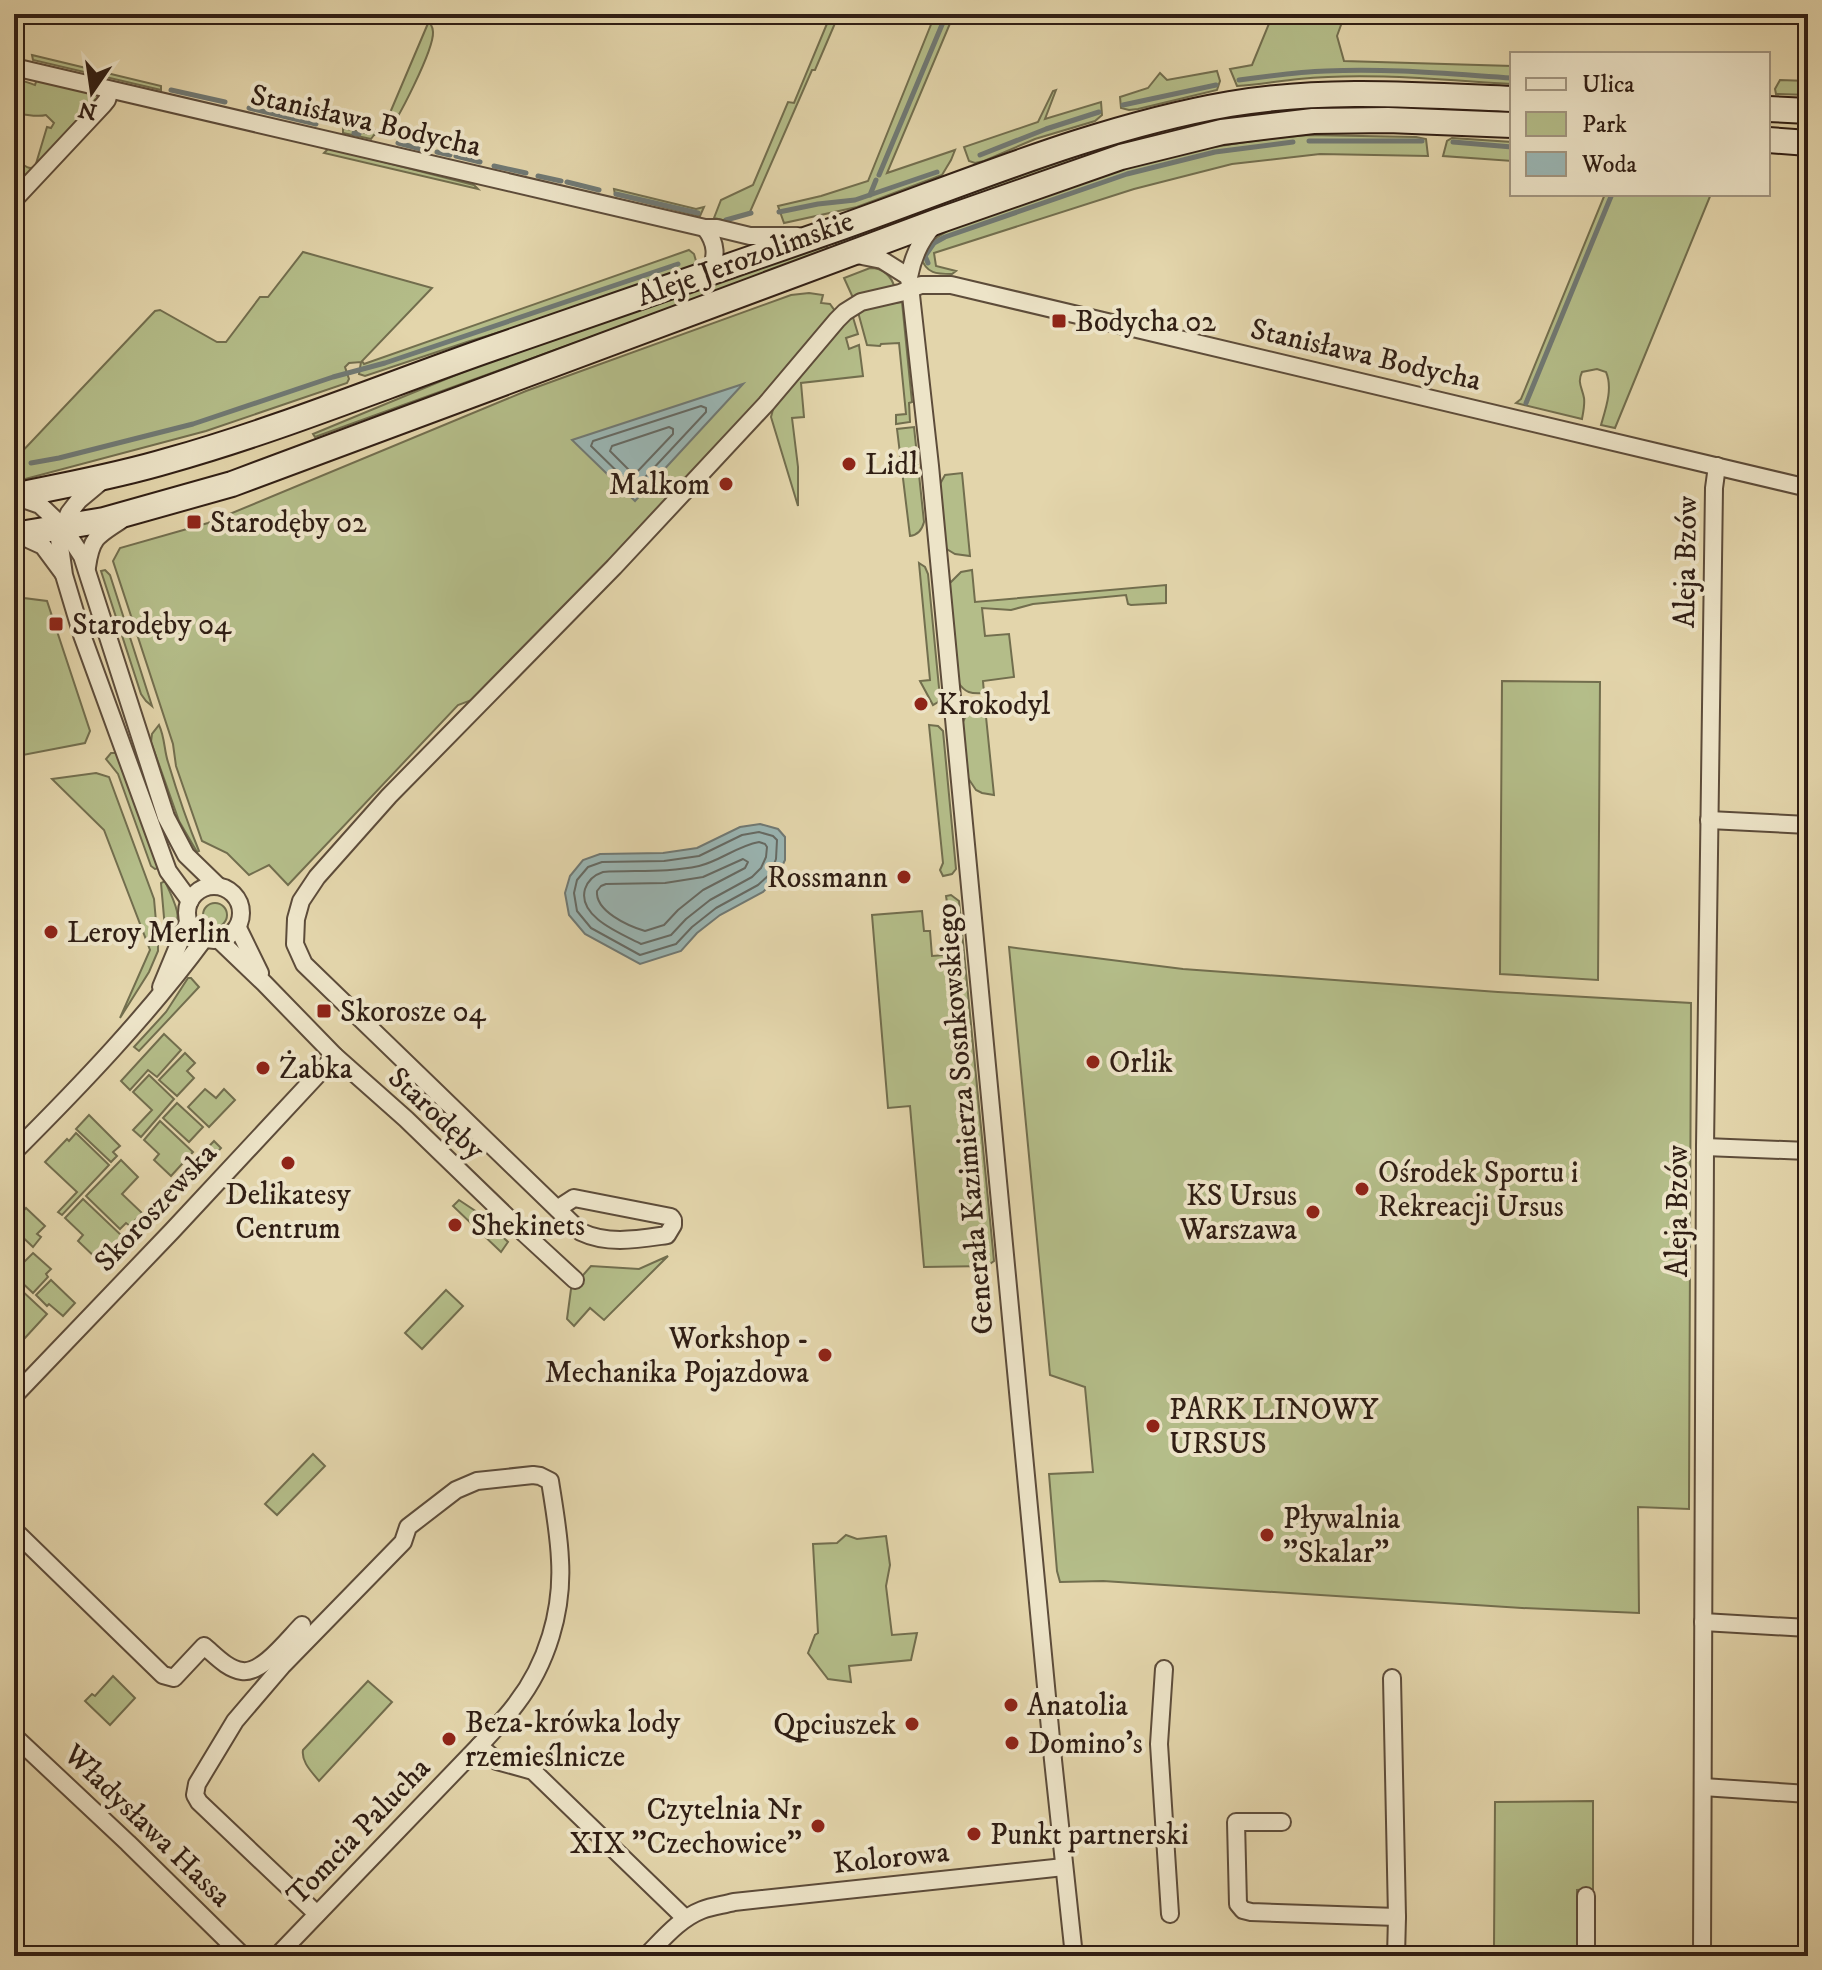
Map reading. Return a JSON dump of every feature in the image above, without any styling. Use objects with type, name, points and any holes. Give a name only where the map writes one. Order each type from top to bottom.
[{"type":"main road","name":"Aleje Jerozolimskie","points":[[15,496],[168,461],[270,429],[1079,143],[1152,121],[1263,99],[1326,94],[1510,99]]},
{"type":"main road","points":[[1770,109],[1808,111]]},
{"type":"main road","name":"Aleje Jerozolimskie","points":[[16,535],[138,511],[232,484],[851,253],[1121,157],[1222,132],[1285,124],[1388,120],[1510,125]]},
{"type":"main road","points":[[1770,140],[1808,143]]},
{"type":"street","name":"Stanisława Bodycha","points":[[14,67],[705,228],[750,236],[815,236]]},
{"type":"street","points":[[14,200],[103,105],[110,90]]},
{"type":"street","name":"Generała Kazimierza Sosnkowskiego","points":[[938,221],[918,246],[912,261],[910,283],[1074,1956]]},
{"type":"street","points":[[705,228],[716,252],[709,274]]},
{"type":"street","points":[[851,253],[882,260],[910,283]]},
{"type":"street","name":"Stanisława Bodycha","points":[[639,1211],[671,1217],[673,1225],[667,1235],[603,1239],[581,1232],[304,964],[295,944],[296,919],[301,901],[317,877],[389,796],[594,589],[766,404],[845,312],[861,302],[910,283],[951,285],[1808,488]]},
{"type":"street","name":"Aleja Bzów","points":[[1702,1956],[1705,1147],[1714,488],[1717,466]]},
{"type":"street","points":[[107,477],[79,500],[69,513],[59,539],[64,575],[82,635],[168,871],[190,901]]},
{"type":"street","points":[[14,1152],[117,1046],[212,940],[230,936],[242,918],[237,897],[218,886],[186,855],[166,817],[82,556],[63,527],[40,505],[15,496]]},
{"type":"street","points":[[87,569],[90,548],[101,533],[138,511]]},
{"type":"street","points":[[16,535],[43,546],[64,575]]},
{"type":"street","points":[[1709,820],[1808,825]]},
{"type":"street","points":[[212,940],[194,932],[188,922],[187,911],[194,894],[201,889],[218,886]]},
{"type":"street","points":[[152,1006],[188,922]]},
{"type":"street","name":"Starodęby","points":[[238,928],[264,983]]},
{"type":"street","name":"Starodęby","points":[[212,940],[264,983],[335,1056],[575,1280]]},
{"type":"street","name":"Skoroszewska","points":[[14,1396],[335,1056]]},
{"type":"street","points":[[1705,1147],[1808,1151]]},
{"type":"street","points":[[557,1209],[574,1198],[639,1211],[634,1239]]},
{"type":"street","name":"Tomcia Palucha","points":[[277,1956],[479,1746],[516,1704],[534,1677],[555,1623],[560,1575],[550,1481],[533,1475],[477,1481],[456,1490],[408,1527],[403,1542],[282,1666],[235,1721],[197,1784],[195,1795],[199,1802],[317,1914]]},
{"type":"street","points":[[14,1530],[163,1675],[174,1678],[204,1646],[226,1665],[242,1671],[257,1669],[302,1625]]},
{"type":"street","points":[[1703,1622],[1808,1628]]},
{"type":"street","points":[[1164,1669],[1159,1744],[1170,1914]]},
{"type":"street","points":[[1392,1678],[1396,1956]]},
{"type":"street","name":"Władysława Hassa","points":[[14,1736],[243,1956]]},
{"type":"street","points":[[479,1746],[497,1761],[533,1771],[685,1918]]},
{"type":"street","points":[[1703,1787],[1808,1794]]},
{"type":"street","points":[[1282,1822],[1236,1822],[1238,1904],[1243,1910],[1397,1917]]},
{"type":"street","name":"Kolorowa","points":[[646,1956],[685,1918],[704,1909],[734,1902],[1064,1867]]},
{"type":"street","points":[[1586,1896],[1586,1956]]},
{"type":"green space","points":[[831,14],[839,14],[750,212],[727,221],[714,218],[721,200],[753,185],[788,102],[794,103]]},
{"type":"green space","points":[[915,14],[940,17],[942,14],[954,14],[887,173],[955,150],[942,175],[857,207],[784,223],[778,206],[868,181],[932,22]]},
{"type":"green space","points":[[1273,14],[1345,14],[1337,36],[1344,61],[1510,66],[1510,84],[1352,76],[1237,86],[1230,69],[1252,65]]},
{"type":"green space","points":[[429,21],[433,32],[428,54],[391,128],[385,135],[374,135],[371,139],[343,133],[343,128],[369,134],[384,127]]},
{"type":"green space","points":[[32,55],[161,86],[161,90],[33,60]]},
{"type":"green space","points":[[1217,71],[1220,81],[1217,90],[1138,109],[1121,108],[1120,97],[1148,88],[1160,73],[1167,80]]},
{"type":"green space","points":[[37,79],[99,97],[95,100],[94,109],[14,193],[14,158],[26,167],[35,167],[47,127],[51,128],[54,123],[46,115],[14,114],[15,86],[21,81],[35,85]]},
{"type":"green space","points":[[1780,80],[1808,81],[1808,95],[1776,94]]},
{"type":"green space","points":[[1056,90],[1045,119],[1101,102],[1102,115],[1095,121],[1035,139],[984,161],[969,161],[964,147],[1038,122]]},
{"type":"green space","points":[[1302,105],[1510,108],[1510,116],[1323,112],[837,248],[834,238],[1065,157],[1199,120]]},
{"type":"green space","points":[[1308,135],[1416,137],[1426,139],[1428,156],[1320,154],[1232,164],[1134,189],[934,253],[936,266],[956,271],[952,274],[929,270],[921,257],[935,239],[955,227],[1106,174],[1195,151]]},
{"type":"green space","points":[[1452,138],[1510,142],[1510,161],[1443,156],[1447,141]]},
{"type":"green space","points":[[329,148],[474,185],[478,189],[324,153]]},
{"type":"green space","points":[[614,189],[696,209],[704,207],[700,216],[615,195]]},
{"type":"green space","points":[[1604,196],[1710,196],[1615,428],[1601,425],[1609,385],[1606,372],[1597,369],[1582,372],[1582,419],[1516,403],[1521,399]]},
{"type":"green space","points":[[825,242],[828,251],[315,437],[313,434],[492,360]]},
{"type":"green space","points":[[689,250],[696,261],[692,268],[605,301],[365,376],[359,374],[361,362],[349,363],[345,367],[349,379],[347,383],[206,431],[14,482],[14,467],[21,462],[15,459],[155,311],[160,310],[217,342],[226,342],[260,297],[268,297],[303,252],[432,288],[362,361],[364,364]]},
{"type":"green space","points":[[870,268],[886,274],[895,289],[854,300],[844,278]]},
{"type":"green space","points":[[791,295],[823,295],[821,303],[830,304],[835,311],[762,399],[480,697],[458,705],[288,885],[269,865],[249,875],[227,853],[202,841],[113,561],[120,548],[208,523],[526,391]]},
{"type":"green space","points":[[902,302],[912,402],[909,403],[910,422],[896,424],[896,415],[906,414],[899,343],[867,345],[858,312],[873,306]]},
{"type":"green space","points":[[852,314],[858,334],[846,338],[849,349],[859,345],[863,376],[801,383],[804,417],[792,418],[798,467],[798,506],[771,417],[775,402]]},
{"type":"green space","points":[[914,427],[924,522],[919,532],[910,536],[897,429]]},
{"type":"green space","points":[[962,473],[970,556],[955,554],[945,548],[940,484],[945,475]]},
{"type":"green space","points":[[14,556],[24,598],[47,601],[90,731],[85,743],[23,755],[14,748]]},
{"type":"green space","points":[[919,563],[928,574],[940,698],[933,705],[920,681],[930,680]]},
{"type":"green space","points":[[105,570],[110,575],[152,706],[141,694],[101,571]]},
{"type":"green space","points":[[972,570],[975,602],[1166,585],[1166,603],[1131,605],[1126,595],[1033,604],[1011,610],[982,608],[985,636],[1009,634],[1014,677],[983,681],[984,693],[972,693],[958,682],[949,584],[961,572]]},
{"type":"green space","points":[[1502,681],[1600,682],[1598,980],[1500,974]]},
{"type":"green space","points":[[985,707],[994,795],[976,790],[968,778],[962,724],[967,713]]},
{"type":"green space","points":[[159,725],[197,852],[179,821],[151,742],[152,734]]},
{"type":"green space","points":[[929,725],[938,726],[943,731],[956,869],[952,874],[943,876],[940,870],[943,863]]},
{"type":"green space","points":[[111,753],[117,753],[159,868],[151,866],[118,774],[106,759]]},
{"type":"green space","points":[[96,773],[109,777],[154,899],[158,951],[149,972],[120,1018],[150,950],[104,830],[52,779]]},
{"type":"green space","points":[[165,881],[178,919],[170,945],[166,940],[161,883]]},
{"type":"green space","points":[[951,895],[959,901],[994,1261],[987,1266],[924,1267],[910,1106],[888,1108],[872,915],[922,911],[924,931],[930,931],[932,956],[945,955],[946,974],[958,973],[953,920],[946,896]]},
{"type":"green space","points":[[215,903],[223,907],[227,915],[223,923],[215,927],[207,923],[203,915],[207,907]]},
{"type":"green space","name":"Ośrodek Sportu i Rekreacji Ursus","points":[[1009,947],[1183,969],[1691,1003],[1689,1509],[1638,1507],[1639,1613],[1103,1581],[1060,1582],[1049,1474],[1093,1472],[1085,1387],[1050,1375]]},
{"type":"green space","points":[[188,978],[199,987],[139,1051],[134,1047],[166,1012]]},
{"type":"green space","points":[[164,1034],[181,1050],[157,1077],[148,1070],[130,1090],[121,1081]]},
{"type":"green space","points":[[185,1053],[195,1063],[187,1071],[194,1078],[177,1096],[159,1080]]},
{"type":"green space","points":[[149,1075],[174,1099],[141,1137],[133,1130],[152,1110],[133,1092]]},
{"type":"green space","points":[[205,1089],[216,1098],[224,1089],[235,1100],[209,1127],[188,1107]]},
{"type":"green space","points":[[177,1103],[203,1127],[189,1142],[163,1118]]},
{"type":"green space","points":[[89,1115],[120,1146],[113,1152],[117,1156],[111,1162],[76,1129]]},
{"type":"green space","points":[[160,1121],[193,1152],[171,1176],[154,1160],[159,1154],[144,1140]]},
{"type":"green space","points":[[76,1133],[109,1165],[62,1215],[58,1212],[77,1192],[45,1162]]},
{"type":"green space","points":[[214,1141],[221,1148],[184,1188],[176,1181]]},
{"type":"green space","points":[[121,1160],[138,1177],[122,1194],[142,1213],[130,1226],[126,1223],[120,1229],[86,1196]]},
{"type":"green space","points":[[83,1199],[122,1236],[99,1261],[78,1241],[83,1235],[65,1218]]},
{"type":"green space","points":[[459,1200],[477,1212],[508,1242],[501,1252],[453,1206]]},
{"type":"green space","points":[[26,1208],[45,1226],[37,1234],[41,1237],[33,1247],[14,1229],[14,1221]]},
{"type":"green space","points":[[33,1253],[51,1269],[33,1293],[17,1278],[20,1266]]},
{"type":"green space","points":[[668,1256],[604,1320],[590,1308],[574,1326],[567,1319],[571,1289],[591,1266],[639,1269]]},
{"type":"green space","points":[[51,1280],[75,1303],[63,1316],[36,1295]]},
{"type":"green space","points":[[20,1289],[47,1314],[24,1339],[14,1330],[14,1296]]},
{"type":"green space","points":[[446,1290],[463,1306],[422,1349],[405,1333]]},
{"type":"green space","points":[[313,1454],[325,1466],[277,1515],[265,1504]]},
{"type":"green space","points":[[846,1535],[857,1539],[886,1536],[890,1565],[886,1586],[892,1635],[917,1633],[911,1660],[849,1666],[851,1682],[828,1679],[808,1653],[818,1633],[813,1544],[837,1543]]},
{"type":"green space","points":[[113,1676],[135,1698],[110,1725],[85,1701],[92,1694],[95,1696]]},
{"type":"green space","points":[[368,1681],[392,1702],[319,1781],[305,1763],[303,1750]]},
{"type":"green space","points":[[1593,1801],[1593,1889],[1577,1890],[1577,1946],[1494,1946],[1495,1802]]},
{"type":"water","points":[[743,384],[635,501],[572,440]]},
{"type":"water","points":[[760,824],[778,829],[785,837],[785,860],[776,879],[763,892],[720,915],[681,951],[640,964],[585,934],[569,915],[565,893],[570,876],[583,860],[600,854],[663,853],[697,848],[740,827]]},
{"type":"waterway","points":[[879,175],[944,20]]},
{"type":"waterway","points":[[1239,80],[1349,70],[1510,78]]},
{"type":"waterway","points":[[1123,105],[1216,85]]},
{"type":"waterway","points":[[171,90],[225,102]]},
{"type":"waterway","points":[[249,108],[316,124]]},
{"type":"waterway","points":[[980,155],[1099,112]]},
{"type":"waterway","points":[[354,133],[359,134]]},
{"type":"waterway","points":[[1309,141],[1422,141]]},
{"type":"waterway","points":[[928,263],[925,256],[934,243],[945,237],[1127,174],[1215,152],[1293,142]]},
{"type":"waterway","points":[[1453,142],[1510,147]]},
{"type":"waterway","points":[[398,143],[421,149]]},
{"type":"waterway","points":[[437,152],[450,155]]},
{"type":"waterway","points":[[456,156],[480,162]]},
{"type":"waterway","points":[[494,166],[526,173]]},
{"type":"waterway","points":[[779,212],[855,200],[937,172]]},
{"type":"waterway","points":[[538,176],[561,181]]},
{"type":"waterway","points":[[870,195],[876,180]]},
{"type":"waterway","points":[[567,182],[599,190]]},
{"type":"waterway","points":[[616,194],[698,213]]},
{"type":"waterway","points":[[1526,403],[1611,196]]},
{"type":"waterway","points":[[726,220],[751,213]]},
{"type":"waterway","points":[[31,463],[193,424],[678,264]]},
{"type":"place","name":"Bodycha 02","points":[[1059,321]]},
{"type":"place","name":"Lidl","points":[[849,464]]},
{"type":"place","name":"Malkom","points":[[726,484]]},
{"type":"place","name":"Starodęby 02","points":[[194,522]]},
{"type":"place","name":"Starodęby 04","points":[[56,624]]},
{"type":"place","name":"Krokodyl","points":[[921,704]]},
{"type":"place","name":"Rossmann","points":[[904,877]]},
{"type":"place","name":"Leroy Merlin","points":[[51,932]]},
{"type":"place","name":"Skorosze 04","points":[[324,1011]]},
{"type":"place","name":"Orlik","points":[[1093,1062]]},
{"type":"place","name":"Żabka","points":[[263,1068]]},
{"type":"place","name":"Delikatesy Centrum","points":[[288,1163]]},
{"type":"place","name":"Ośrodek Sportu i Rekreacji Ursus","points":[[1362,1189]]},
{"type":"place","name":"KS Ursus Warszawa","points":[[1313,1212]]},
{"type":"place","name":"Shekinets","points":[[455,1225]]},
{"type":"place","name":"Workshop - Mechanika Pojazdowa","points":[[825,1355]]},
{"type":"place","name":"PARK LINOWY URSUS","points":[[1153,1426]]},
{"type":"place","name":"Pływalnia \"Skalar\"","points":[[1267,1535]]},
{"type":"place","name":"Anatolia","points":[[1011,1705]]},
{"type":"place","name":"Qpciuszek","points":[[912,1724]]},
{"type":"place","name":"Beza-krówka lody rzemieślnicze","points":[[449,1739]]},
{"type":"place","name":"Domino's","points":[[1012,1743]]},
{"type":"place","name":"Czytelnia Nr XIX \"Czechowice\"","points":[[818,1826]]},
{"type":"place","name":"Punkt partnerski","points":[[974,1834]]}]
